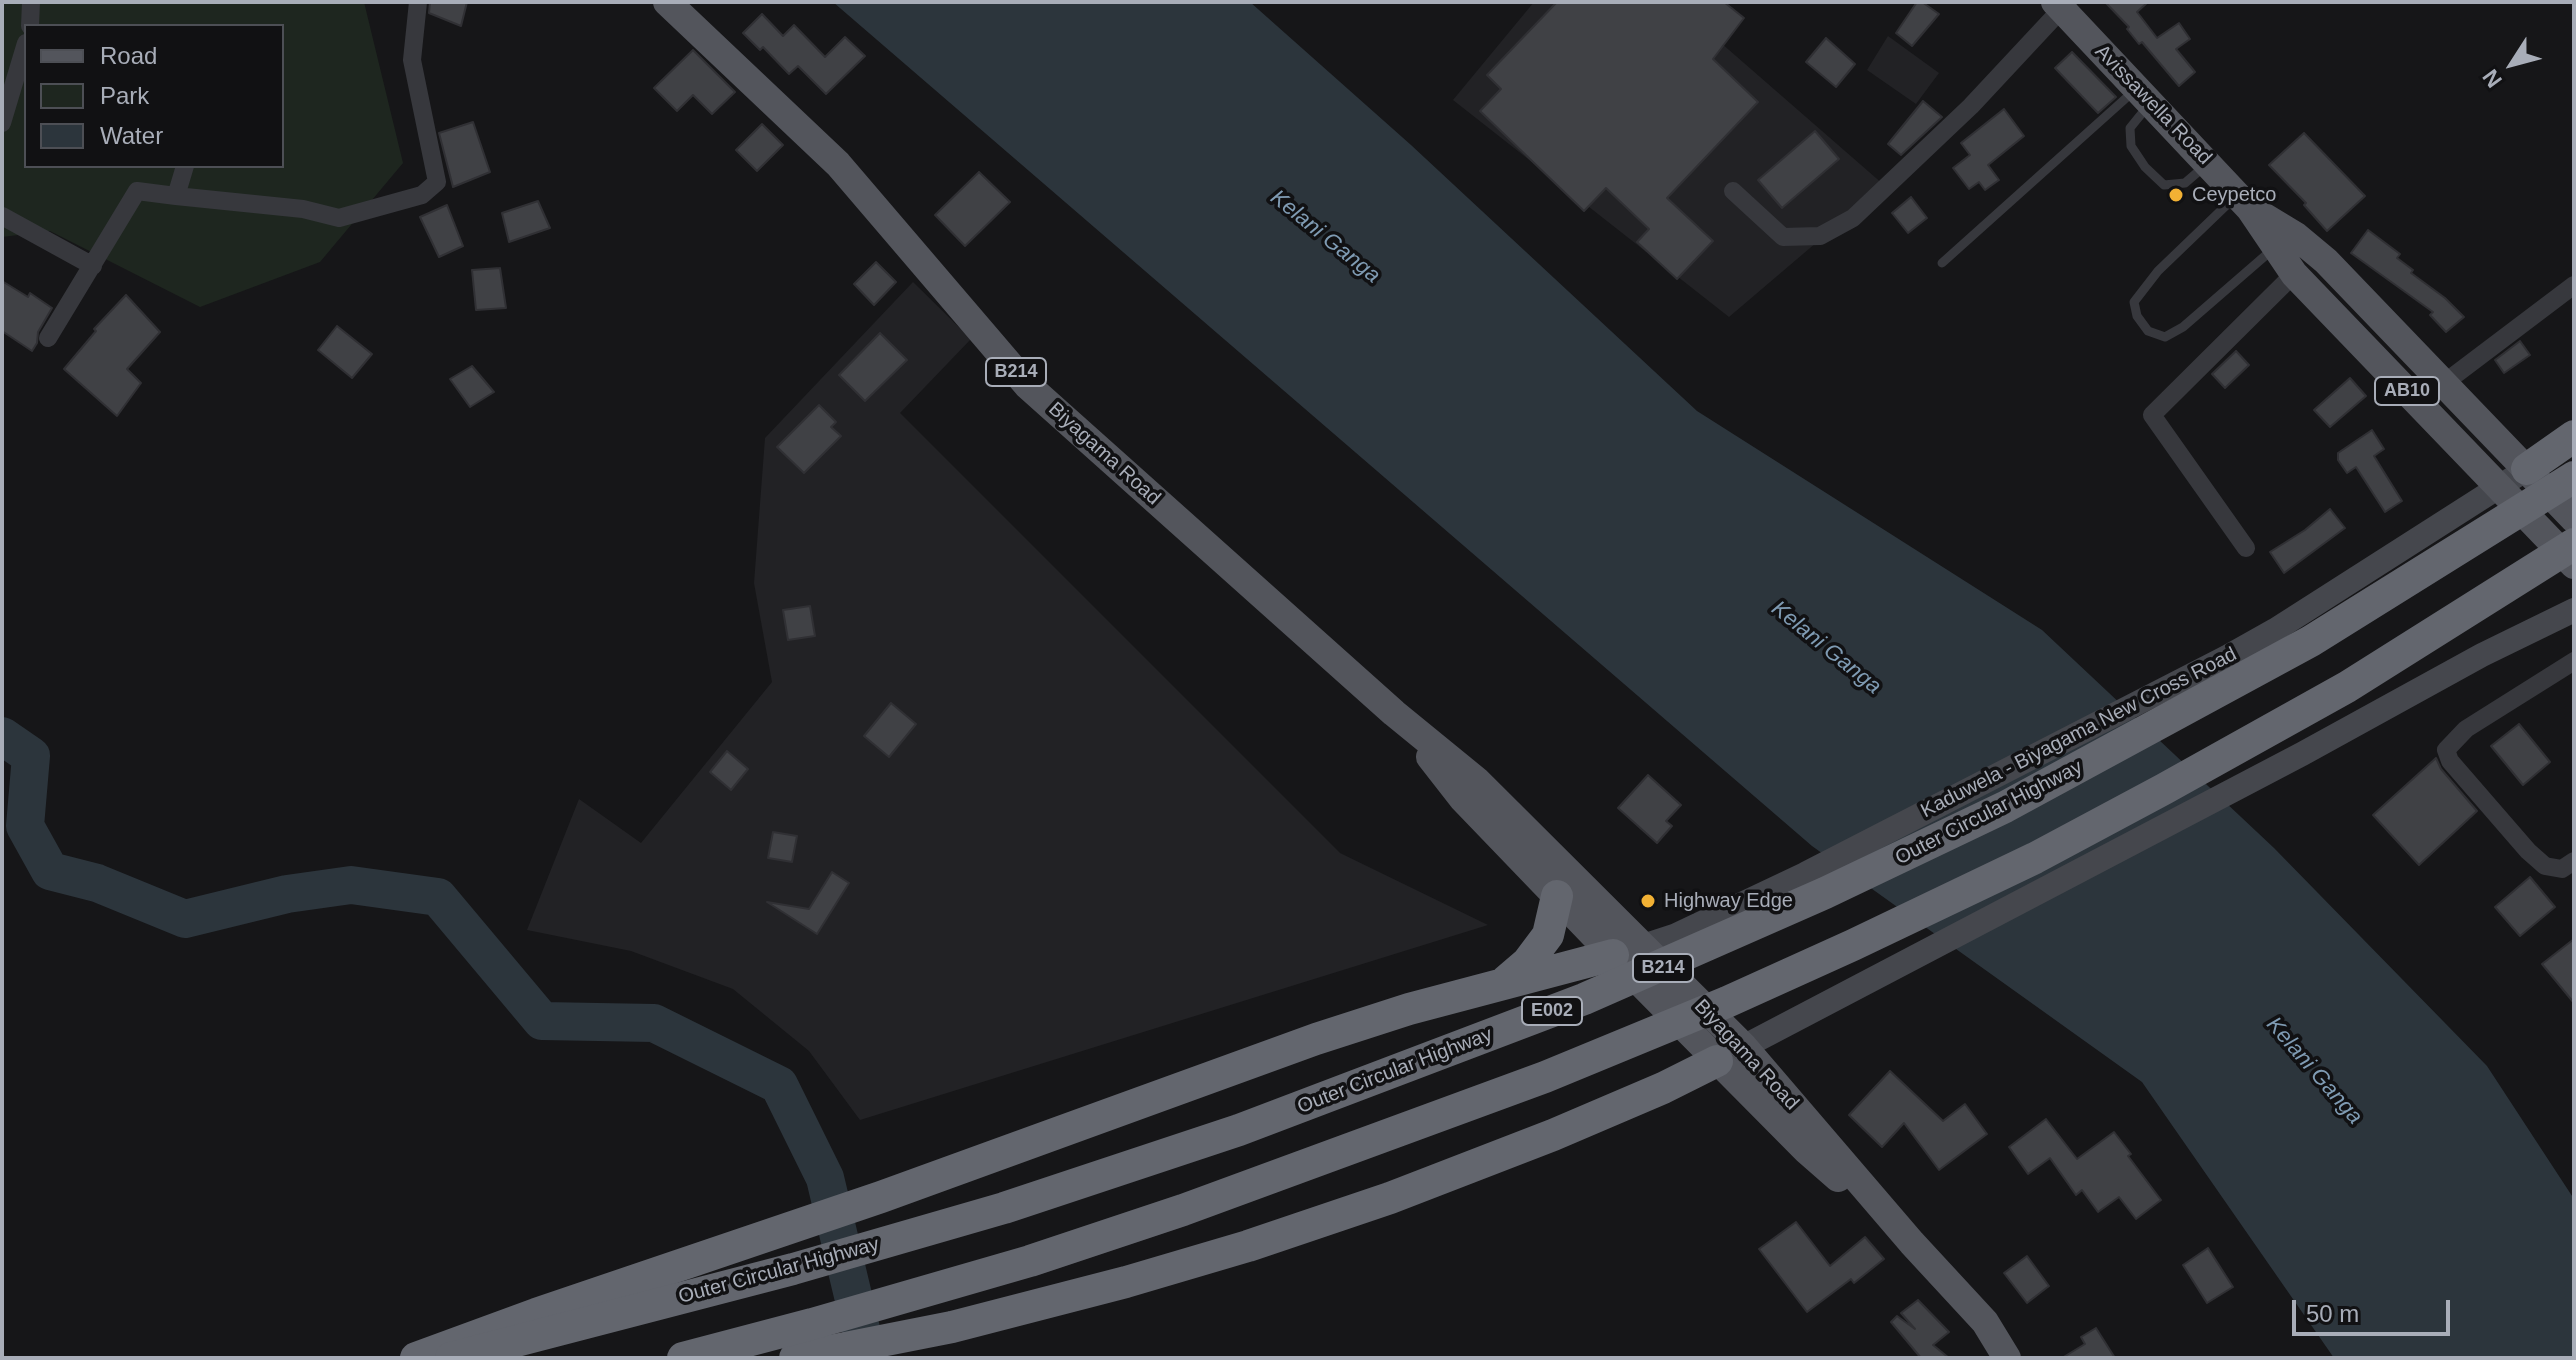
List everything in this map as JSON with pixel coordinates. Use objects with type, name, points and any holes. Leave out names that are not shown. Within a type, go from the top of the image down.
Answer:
[{"type":"highway","points":[[2527,469],[2574,436]]},
{"type":"highway","name":"Outer Circular Highway","points":[[451,1358],[793,1269],[1004,1208],[1239,1130],[1584,999],[1825,893],[2005,807],[2311,641],[2574,477]]},
{"type":"highway","points":[[683,1358],[1030,1261],[1183,1210],[1545,1077],[1727,1002],[2007,871],[2151,796],[2347,687],[2574,544]]},
{"type":"highway","points":[[1506,981],[1527,963],[1548,935],[1557,896]]},
{"type":"highway","points":[[416,1358],[551,1308],[881,1197],[1316,1039],[1506,981],[1628,951]]},
{"type":"highway","points":[[795,1358],[952,1327],[1141,1278],[1248,1246],[1390,1198],[1553,1135],[1663,1088],[1731,1054]]},
{"type":"main road","name":"Biyagama Road","points":[[667,2],[838,164],[1027,385],[1394,713],[1476,780],[1628,951],[1731,1054],[1806,1150],[1912,1243],[1985,1322],[2007,1358]]},
{"type":"main road","name":"Avissawella Road","points":[[2061,4],[2244,202],[2294,274],[2574,565]]},
{"type":"main road","name":"Avissawella Road","points":[[2244,202],[2296,236],[2326,261],[2574,519]]},
{"type":"main road","name":"Biyagama Road","points":[[1394,713],[1462,798],[1557,896],[1628,951]]},
{"type":"street","points":[[30,24],[31,2]]},
{"type":"street","points":[[48,338],[137,191],[303,209],[339,218],[422,195],[437,182],[412,60],[418,2]]},
{"type":"street","points":[[1733,191],[1783,237],[1820,236],[1853,218],[1971,106],[2061,4]]},
{"type":"street","points":[[2,123],[24,50]]},
{"type":"street","points":[[176,196],[184,168]]},
{"type":"street","points":[[2,216],[93,266]]},
{"type":"street","points":[[2246,548],[2152,415],[2294,274]]},
{"type":"street","points":[[2443,384],[2574,285]]},
{"type":"street","name":"Kaduwela - Biyagama New Cross Road","points":[[1628,951],[1674,936],[1805,874],[2227,657],[2275,630],[2527,469]]},
{"type":"street","points":[[1731,1054],[2302,754],[2482,655],[2574,610]]},
{"type":"street","points":[[2574,661],[2466,729],[2446,750],[2450,761],[2528,851],[2545,866],[2562,869],[2574,861]]},
{"type":"lane","points":[[2144,95],[2130,128],[2131,146],[2145,167],[2164,185],[2185,183],[2208,163]]},
{"type":"lane","points":[[1942,263],[2144,95]]},
{"type":"lane","points":[[2244,202],[2158,271],[2134,302],[2137,316],[2148,331],[2165,337],[2183,327],[2276,247]]},
{"type":"shaded area","points":[[1534,2],[1674,2],[1884,185],[1729,317],[1453,100]]},
{"type":"shaded area","points":[[1888,36],[1939,73],[1916,104],[1867,70]]},
{"type":"shaded area","points":[[913,282],[971,339],[900,413],[1340,853],[1488,925],[860,1120],[809,1051],[733,989],[631,951],[527,930],[579,799],[641,843],[772,682],[754,583],[765,438]]},
{"type":"green space","points":[[2,2],[364,2],[403,163],[320,262],[200,307],[50,231],[2,237]]},
{"type":"water","name":"Kelani Ganga","points":[[833,2],[1250,2],[1411,145],[1697,411],[2042,630],[2274,848],[2487,1066],[2574,1199],[2574,1358],[2334,1358],[2142,1082],[1812,846]]},
{"type":"building","points":[[430,2],[467,2],[461,26],[429,13]]},
{"type":"building","points":[[1557,2],[1724,2],[1744,18],[1713,59],[1758,102],[1667,198],[1713,241],[1677,279],[1637,242],[1649,229],[1606,188],[1584,211],[1480,111],[1501,89],[1487,75]]},
{"type":"building","points":[[1917,2],[1939,14],[1912,46],[1896,33]]},
{"type":"building","points":[[2105,2],[2148,2],[2137,12],[2157,38],[2179,23],[2190,39],[2176,49],[2195,72],[2179,86]]},
{"type":"building","points":[[762,14],[783,36],[794,25],[825,57],[845,37],[865,56],[826,94],[798,66],[789,74],[763,47],[760,50],[743,33]]},
{"type":"building","points":[[1826,38],[1855,64],[1836,87],[1806,62]]},
{"type":"building","points":[[693,50],[735,92],[712,114],[693,95],[677,111],[654,88]]},
{"type":"building","points":[[2072,52],[2116,97],[2098,113],[2055,68]]},
{"type":"building","points":[[1923,101],[1942,117],[1901,155],[1888,144]]},
{"type":"building","points":[[2004,109],[2024,136],[1988,165],[1999,180],[1985,190],[1979,182],[1969,189],[1953,168],[1970,155],[1961,143]]},
{"type":"building","points":[[473,122],[490,172],[453,187],[439,133]]},
{"type":"building","points":[[762,124],[783,145],[757,171],[736,150]]},
{"type":"building","points":[[1815,131],[1839,159],[1782,208],[1758,180]]},
{"type":"building","points":[[2304,133],[2365,196],[2327,231],[2304,205],[2306,203],[2269,165]]},
{"type":"building","points":[[979,172],[1010,202],[965,246],[935,215]]},
{"type":"building","points":[[1911,197],[1927,218],[1908,233],[1892,213]]},
{"type":"building","points":[[538,201],[550,228],[509,242],[502,213]]},
{"type":"building","points":[[447,205],[463,246],[439,257],[420,217]]},
{"type":"building","points":[[2368,230],[2400,254],[2397,258],[2413,270],[2411,273],[2445,298],[2464,317],[2446,332],[2430,315],[2433,312],[2351,253]]},
{"type":"building","points":[[876,262],[896,282],[874,305],[854,284]]},
{"type":"building","points":[[500,268],[506,308],[476,310],[472,270]]},
{"type":"building","points":[[2,281],[28,297],[30,293],[52,308],[38,332],[32,351],[2,331]]},
{"type":"building","points":[[126,295],[160,332],[127,369],[141,383],[117,416],[64,369],[96,331],[94,329]]},
{"type":"building","points":[[337,326],[372,354],[352,378],[318,350]]},
{"type":"building","points":[[880,333],[907,360],[865,401],[839,375]]},
{"type":"building","points":[[2520,341],[2530,355],[2504,373],[2495,360]]},
{"type":"building","points":[[2236,351],[2249,365],[2225,388],[2212,374]]},
{"type":"building","points":[[472,366],[494,392],[470,407],[450,379]]},
{"type":"building","points":[[2350,378],[2366,396],[2330,427],[2314,410]]},
{"type":"building","points":[[819,405],[836,422],[831,427],[841,436],[804,473],[777,447]]},
{"type":"building","points":[[2372,430],[2384,449],[2374,456],[2402,501],[2385,512],[2356,467],[2347,473],[2338,460],[2338,453]]},
{"type":"building","points":[[2330,509],[2345,528],[2284,573],[2270,552],[2305,530]]},
{"type":"building","points":[[810,606],[815,636],[788,640],[783,610]]},
{"type":"building","points":[[891,703],[916,724],[889,757],[864,736]]},
{"type":"building","points":[[2519,724],[2550,762],[2523,785],[2491,746]]},
{"type":"building","points":[[727,751],[748,769],[731,790],[710,772]]},
{"type":"building","points":[[2436,758],[2441,769],[2477,811],[2419,865],[2373,815]]},
{"type":"building","points":[[1648,775],[1681,805],[1666,821],[1672,826],[1657,843],[1618,808]]},
{"type":"building","points":[[773,832],[797,836],[792,862],[768,858]]},
{"type":"building","points":[[832,872],[849,883],[817,934],[767,902],[809,909]]},
{"type":"building","points":[[2530,877],[2555,907],[2520,936],[2495,907]]},
{"type":"building","points":[[2574,939],[2574,1003],[2542,964]]},
{"type":"building","points":[[1890,1071],[1943,1121],[1965,1104],[1987,1134],[1939,1170],[1904,1123],[1882,1147],[1849,1115]]},
{"type":"building","points":[[2046,1119],[2077,1159],[2114,1132],[2161,1200],[2136,1219],[2119,1197],[2098,1212],[2082,1190],[2076,1195],[2050,1158],[2028,1174],[2009,1147]]},
{"type":"building","points":[[1796,1222],[1830,1266],[1865,1237],[1884,1259],[1854,1283],[1851,1279],[1807,1312],[1759,1249]]},
{"type":"building","points":[[2208,1248],[2233,1287],[2207,1303],[2183,1265]]},
{"type":"building","points":[[2027,1256],[2049,1286],[2027,1303],[2004,1273]]},
{"type":"building","points":[[1918,1300],[1949,1332],[1933,1345],[1949,1358],[1921,1358],[1891,1322],[1897,1316],[1915,1329],[1901,1313]]},
{"type":"building","points":[[2096,1328],[2115,1358],[2062,1358],[2085,1344],[2081,1337]]},
{"type":"waterway","points":[[2,736],[31,756],[25,826],[50,871],[97,883],[185,919],[287,894],[351,885],[438,897],[542,1021],[654,1023],[779,1085],[825,1178],[865,1346]]},
{"type":"place","name":"Ceypetco","points":[[2176,195]]},
{"type":"place","name":"Highway Edge","points":[[1648,901]]}]
